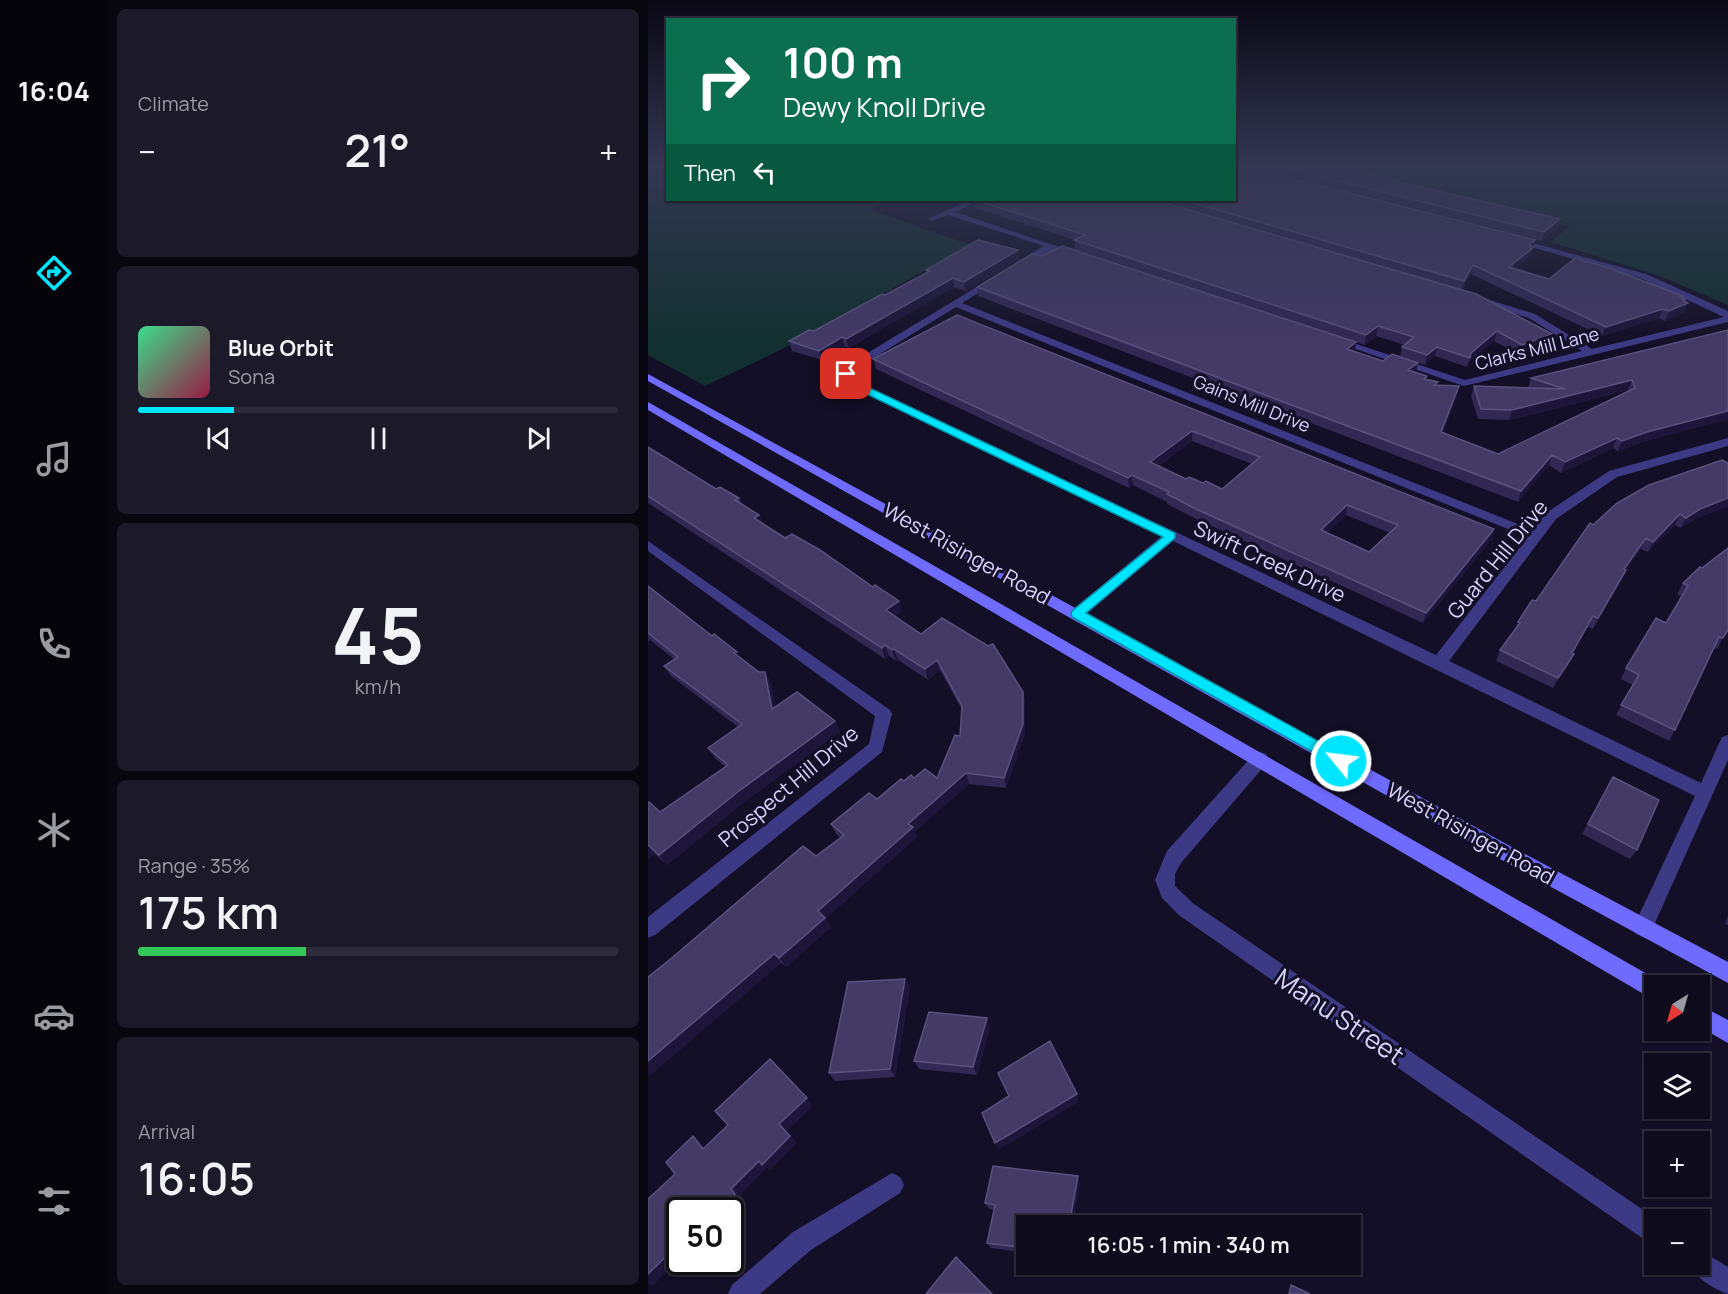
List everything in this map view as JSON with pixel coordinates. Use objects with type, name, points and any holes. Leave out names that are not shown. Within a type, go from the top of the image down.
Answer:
[{"type":"main road","name":"West Risinger Road","points":[[648,377],[1728,973]]},
{"type":"main road","name":"West Risinger Road","points":[[648,405],[1644,983]]},
{"type":"main road","points":[[1710,1021],[1728,1032]]},
{"type":"street","name":"Swift Creek Drive","points":[[984,224],[1057,248],[954,303],[855,365],[846,374],[854,384],[1439,663],[1705,793]]},
{"type":"street","points":[[1508,237],[1643,276],[1728,317]]},
{"type":"street","points":[[1465,296],[1532,316],[1590,352]]},
{"type":"street","name":"Gains Mill Drive","points":[[954,303],[1536,536]]},
{"type":"street","name":"Clarks Mill Lane","points":[[1330,338],[1464,383],[1728,317]]},
{"type":"street","name":"Guard Hill Drive","points":[[1439,663],[1551,516],[1613,474],[1728,442]]},
{"type":"street","points":[[1077,614],[1171,536]]},
{"type":"street","name":"Prospect Hill Drive","points":[[648,544],[884,714],[876,747],[648,929]]},
{"type":"street","points":[[1643,928],[1728,742]]},
{"type":"street","name":"Manu Street","points":[[1260,759],[1174,857],[1164,872],[1164,885],[1172,897],[1206,924],[1644,1225]]},
{"type":"street","points":[[741,1294],[802,1241],[892,1185]]},
{"type":"street","points":[[1710,1269],[1728,1282]]},
{"type":"green space","points":[[648,224],[912,224],[970,245],[805,338],[705,386],[648,355]]},
{"type":"green space","points":[[1562,224],[1728,224],[1728,305],[1657,275],[1551,242],[1569,226]]},
{"type":"building","points":[[1052,224],[1238,224],[1476,294],[1552,334],[1522,345],[1497,331],[1471,353],[1470,358],[1437,347],[1427,355],[1402,347],[1414,337],[1378,326],[1366,335],[1074,240],[1085,235]]},
{"type":"building","points":[[1268,224],[1473,224],[1535,240],[1529,245],[1534,247],[1509,267],[1549,279],[1575,258],[1683,296],[1680,297],[1688,303],[1669,311],[1663,309],[1606,327],[1473,265],[1464,281]]},
{"type":"building","points":[[1513,224],[1553,224],[1544,232]]},
{"type":"building","points":[[978,240],[1018,250],[964,282],[953,278],[846,339],[842,337],[819,351],[789,341],[809,330],[814,331],[930,271],[926,270]]},
{"type":"building","points":[[1062,246],[1356,342],[1347,349],[1383,361],[1392,354],[1418,363],[1408,370],[1427,376],[1424,379],[1438,382],[1434,385],[1459,386],[1441,432],[1498,454],[1635,388],[1632,380],[1512,410],[1481,409],[1474,386],[1565,389],[1531,378],[1728,330],[1728,411],[1647,432],[1622,441],[1617,438],[1565,462],[1552,455],[1521,491],[977,287],[1032,254],[1042,256]]},
{"type":"building","points":[[957,315],[1494,529],[1426,613],[1196,509],[1167,494],[1169,492],[1132,475],[1128,478],[873,359]],"holes":[[[1192,431],[1260,457],[1222,489],[1206,481],[1203,483],[1189,477],[1186,479],[1150,462]],[[1347,505],[1398,525],[1369,552],[1321,530]]]},
{"type":"building","points":[[648,447],[716,489],[720,487],[739,498],[735,500],[759,515],[754,518],[785,538],[792,534],[820,550],[873,587],[875,585],[899,601],[886,610],[921,634],[942,618],[988,646],[993,644],[1023,692],[1023,724],[1004,778],[966,773],[908,824],[913,827],[818,911],[825,918],[779,958],[774,954],[648,1061],[648,977],[803,846],[816,856],[844,835],[831,824],[869,793],[877,799],[901,779],[904,781],[911,775],[914,778],[925,769],[937,778],[955,735],[960,736],[962,706],[937,660],[925,669],[894,649],[885,645],[882,648],[648,496]]},
{"type":"building","points":[[1722,460],[1728,463],[1728,498],[1700,509],[1686,518],[1680,514],[1653,542],[1646,538],[1624,569],[1626,570],[1598,618],[1593,616],[1572,653],[1574,654],[1558,678],[1500,650],[1520,623],[1518,622],[1532,600],[1536,601],[1590,523],[1593,525],[1617,503],[1649,485]]},
{"type":"building","points":[[1728,548],[1728,630],[1723,638],[1719,637],[1675,730],[1621,705],[1639,675],[1626,668],[1656,618],[1666,623],[1688,586],[1683,583],[1700,567],[1702,568]]},
{"type":"building","points":[[648,586],[712,636],[714,634],[759,672],[765,672],[772,709],[797,692],[835,721],[739,791],[659,855],[648,845],[648,803],[660,812],[728,765],[708,748],[742,724],[664,666],[678,657],[648,633]]},
{"type":"building","points":[[1613,777],[1659,800],[1637,850],[1588,824]]},
{"type":"building","points":[[905,979],[890,1069],[829,1073],[848,982]]},
{"type":"building","points":[[929,1012],[987,1018],[973,1067],[914,1061]]},
{"type":"building","points":[[1050,1041],[1077,1094],[995,1143],[982,1113],[1009,1096],[998,1073]]},
{"type":"building","points":[[770,1059],[807,1098],[779,1124],[790,1136],[762,1165],[759,1161],[731,1189],[735,1194],[732,1197],[666,1197],[666,1257],[648,1274],[648,1199],[675,1174],[666,1162],[693,1136],[703,1149],[728,1125],[715,1111]]},
{"type":"building","points":[[993,1166],[1078,1176],[1071,1215],[1016,1215],[1016,1247],[987,1243],[995,1205],[985,1203]]},
{"type":"building","points":[[956,1257],[992,1294],[926,1294]]},
{"type":"building","points":[[1291,1285],[1310,1294],[1289,1294]]},
{"type":"route","points":[[846,374],[854,384],[1171,536],[1077,614],[1341,761]]}]
